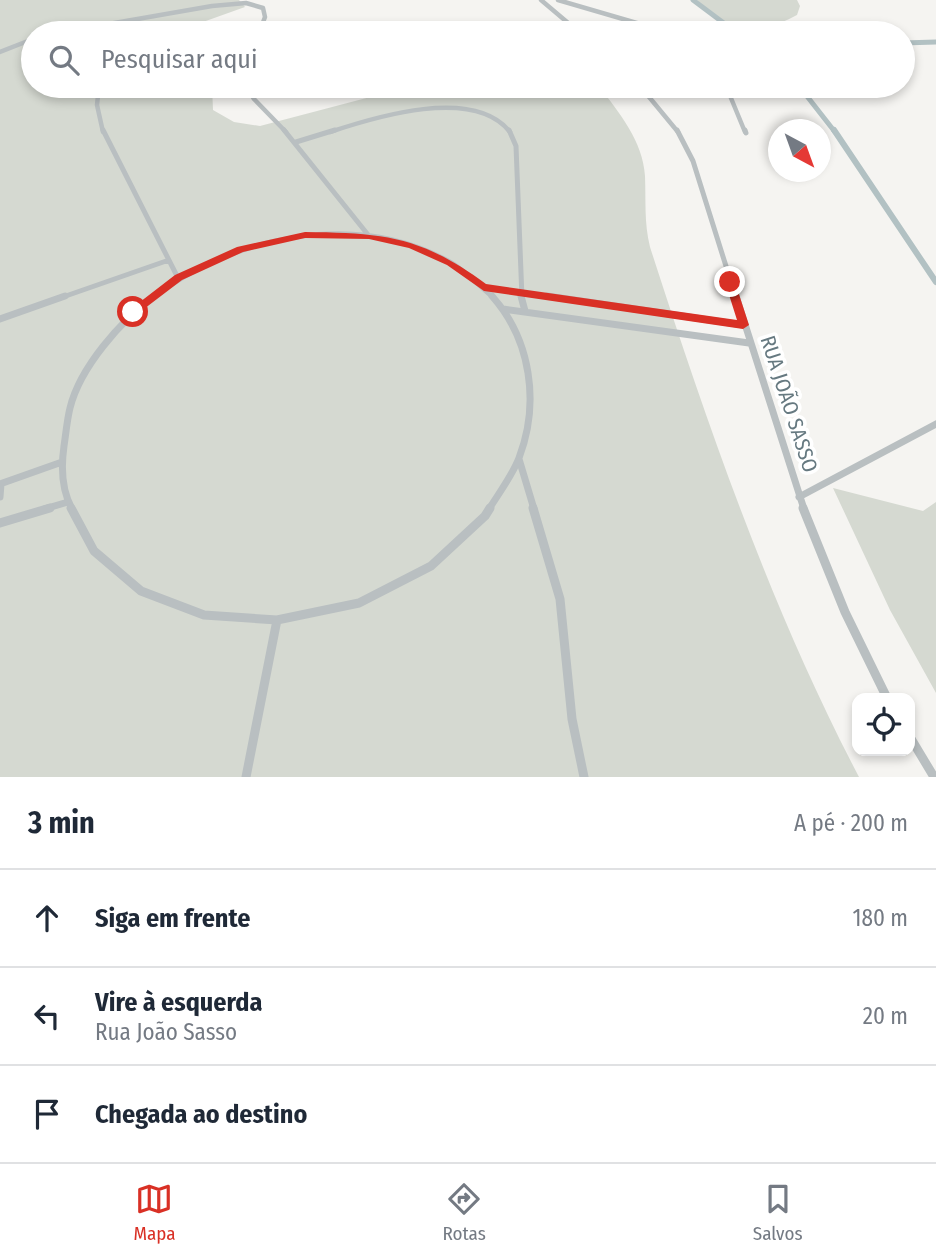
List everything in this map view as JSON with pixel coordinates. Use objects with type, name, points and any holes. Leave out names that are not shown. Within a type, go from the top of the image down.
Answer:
[{"type":"street","points":[[541,0],[566,21]]},
{"type":"street","points":[[558,0],[630,21]]},
{"type":"street","points":[[130,21],[212,6],[246,3],[263,8],[264,21]]},
{"type":"street","points":[[0,52],[21,44]]},
{"type":"street","points":[[98,98],[104,136],[133,186],[178,278]]},
{"type":"street","points":[[253,98],[296,142],[369,236]]},
{"type":"street","name":"RUA JOÃO SASSO","points":[[650,98],[682,136],[692,161],[799,497],[845,612],[885,693]]},
{"type":"street","points":[[731,98],[747,133]]},
{"type":"street","points":[[296,142],[404,112],[450,108],[484,113],[508,128],[516,146],[520,292],[525,311]]},
{"type":"street","points":[[305,235],[369,236],[411,245],[450,262],[484,287],[503,309],[521,341],[530,377],[530,417],[519,459],[485,516],[431,566],[359,603],[277,620],[204,615],[141,591],[94,551],[68,502],[62,462],[70,406],[95,355],[133,312],[178,278],[240,249],[305,235]]},
{"type":"street","points":[[0,319],[169,260]]},
{"type":"street","points":[[484,287],[743,325]]},
{"type":"street","points":[[503,309],[749,343]]},
{"type":"street","points":[[799,497],[936,424]]},
{"type":"street","points":[[519,459],[560,599],[572,719],[584,777]]},
{"type":"street","points":[[0,497],[0,484],[62,462]]},
{"type":"street","points":[[0,523],[68,502]]},
{"type":"street","points":[[246,777],[277,620]]},
{"type":"street","points":[[915,745],[934,777]]},
{"type":"shaded area","points":[[0,0],[239,0],[245,7],[206,21],[21,21],[21,98],[212,98],[213,110],[234,122],[260,126],[366,98],[608,98],[629,128],[640,151],[645,176],[650,247],[718,450],[797,649],[859,777],[0,777]]},
{"type":"shaded area","points":[[697,0],[797,0],[800,6],[797,15],[784,21],[721,21]]},
{"type":"shaded area","points":[[833,488],[923,511],[936,502],[936,693],[890,610]]},
{"type":"waterway","points":[[693,0],[721,21]]},
{"type":"waterway","points":[[915,43],[936,42]]},
{"type":"waterway","points":[[808,98],[835,132]]},
{"type":"waterway","points":[[834,130],[936,282]]},
{"type":"route","points":[[133,312],[178,278],[240,249],[305,235],[369,236],[411,245],[450,262],[484,287],[743,325],[730,282]]}]
